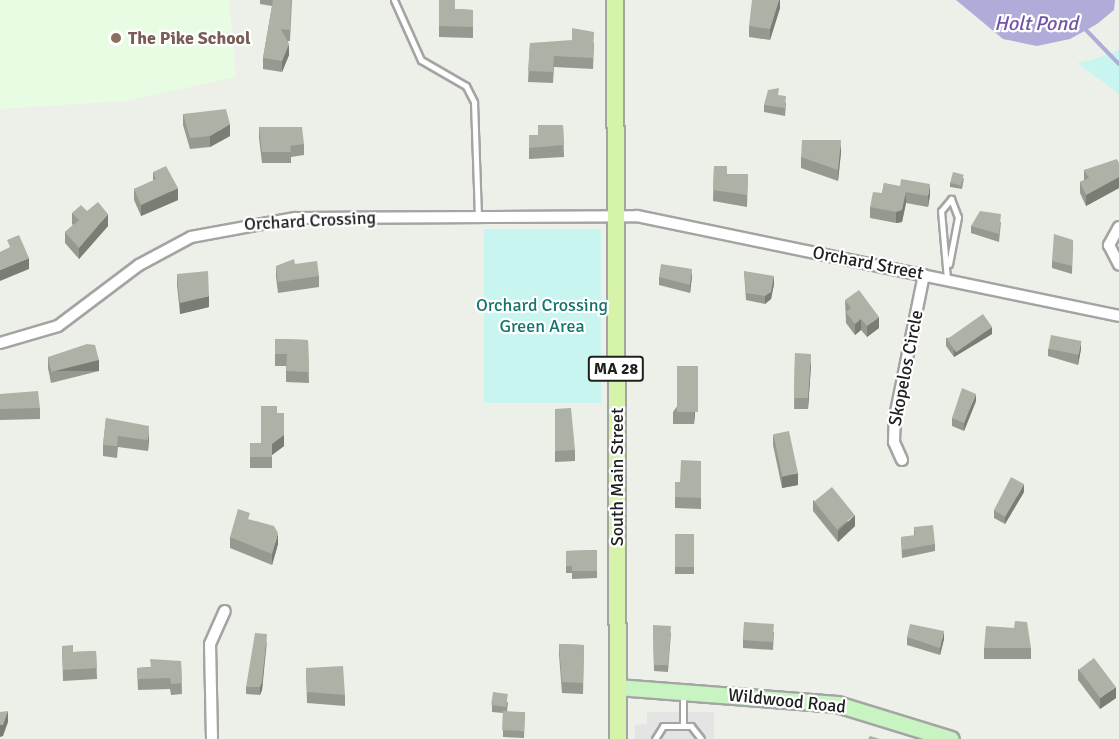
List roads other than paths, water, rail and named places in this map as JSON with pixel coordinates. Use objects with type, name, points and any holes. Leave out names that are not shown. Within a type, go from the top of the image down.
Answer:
[{"type":"main road","name":"South Main Street","points":[[615,0],[618,739]]},
{"type":"street","name":"Orchard Crossing","points":[[0,343],[58,326],[139,265],[191,237],[226,227],[295,218],[616,214]]},
{"type":"street","name":"Orchard Street","points":[[616,214],[924,274],[1119,316]]},
{"type":"street","points":[[1119,227],[1108,245],[1119,266]]},
{"type":"street","name":"Skopelos Circle","points":[[902,460],[894,442],[895,417],[924,274]]},
{"type":"street","points":[[212,739],[210,644],[225,611]]},
{"type":"street","name":"Wildwood Road","points":[[617,687],[837,704],[951,739]]},
{"type":"lane","points":[[394,0],[421,60],[471,94],[478,217]]},
{"type":"lane","points":[[947,279],[958,217],[951,199],[941,212],[948,264]]},
{"type":"lane","points":[[683,692],[683,726]]},
{"type":"lane","points":[[655,739],[661,727],[683,726],[696,728],[701,739]]},
{"type":"water","name":"Holt Pond","points":[[956,0],[1115,0],[1114,10],[1097,24],[1070,39],[1037,46],[1003,39]]},
{"type":"waterway","points":[[1086,30],[1119,64]]},
{"type":"place","name":"The Pike School","points":[[116,38]]},
{"type":"park label","name":"Orchard Crossing Green Area","points":[[542,316]]}]
